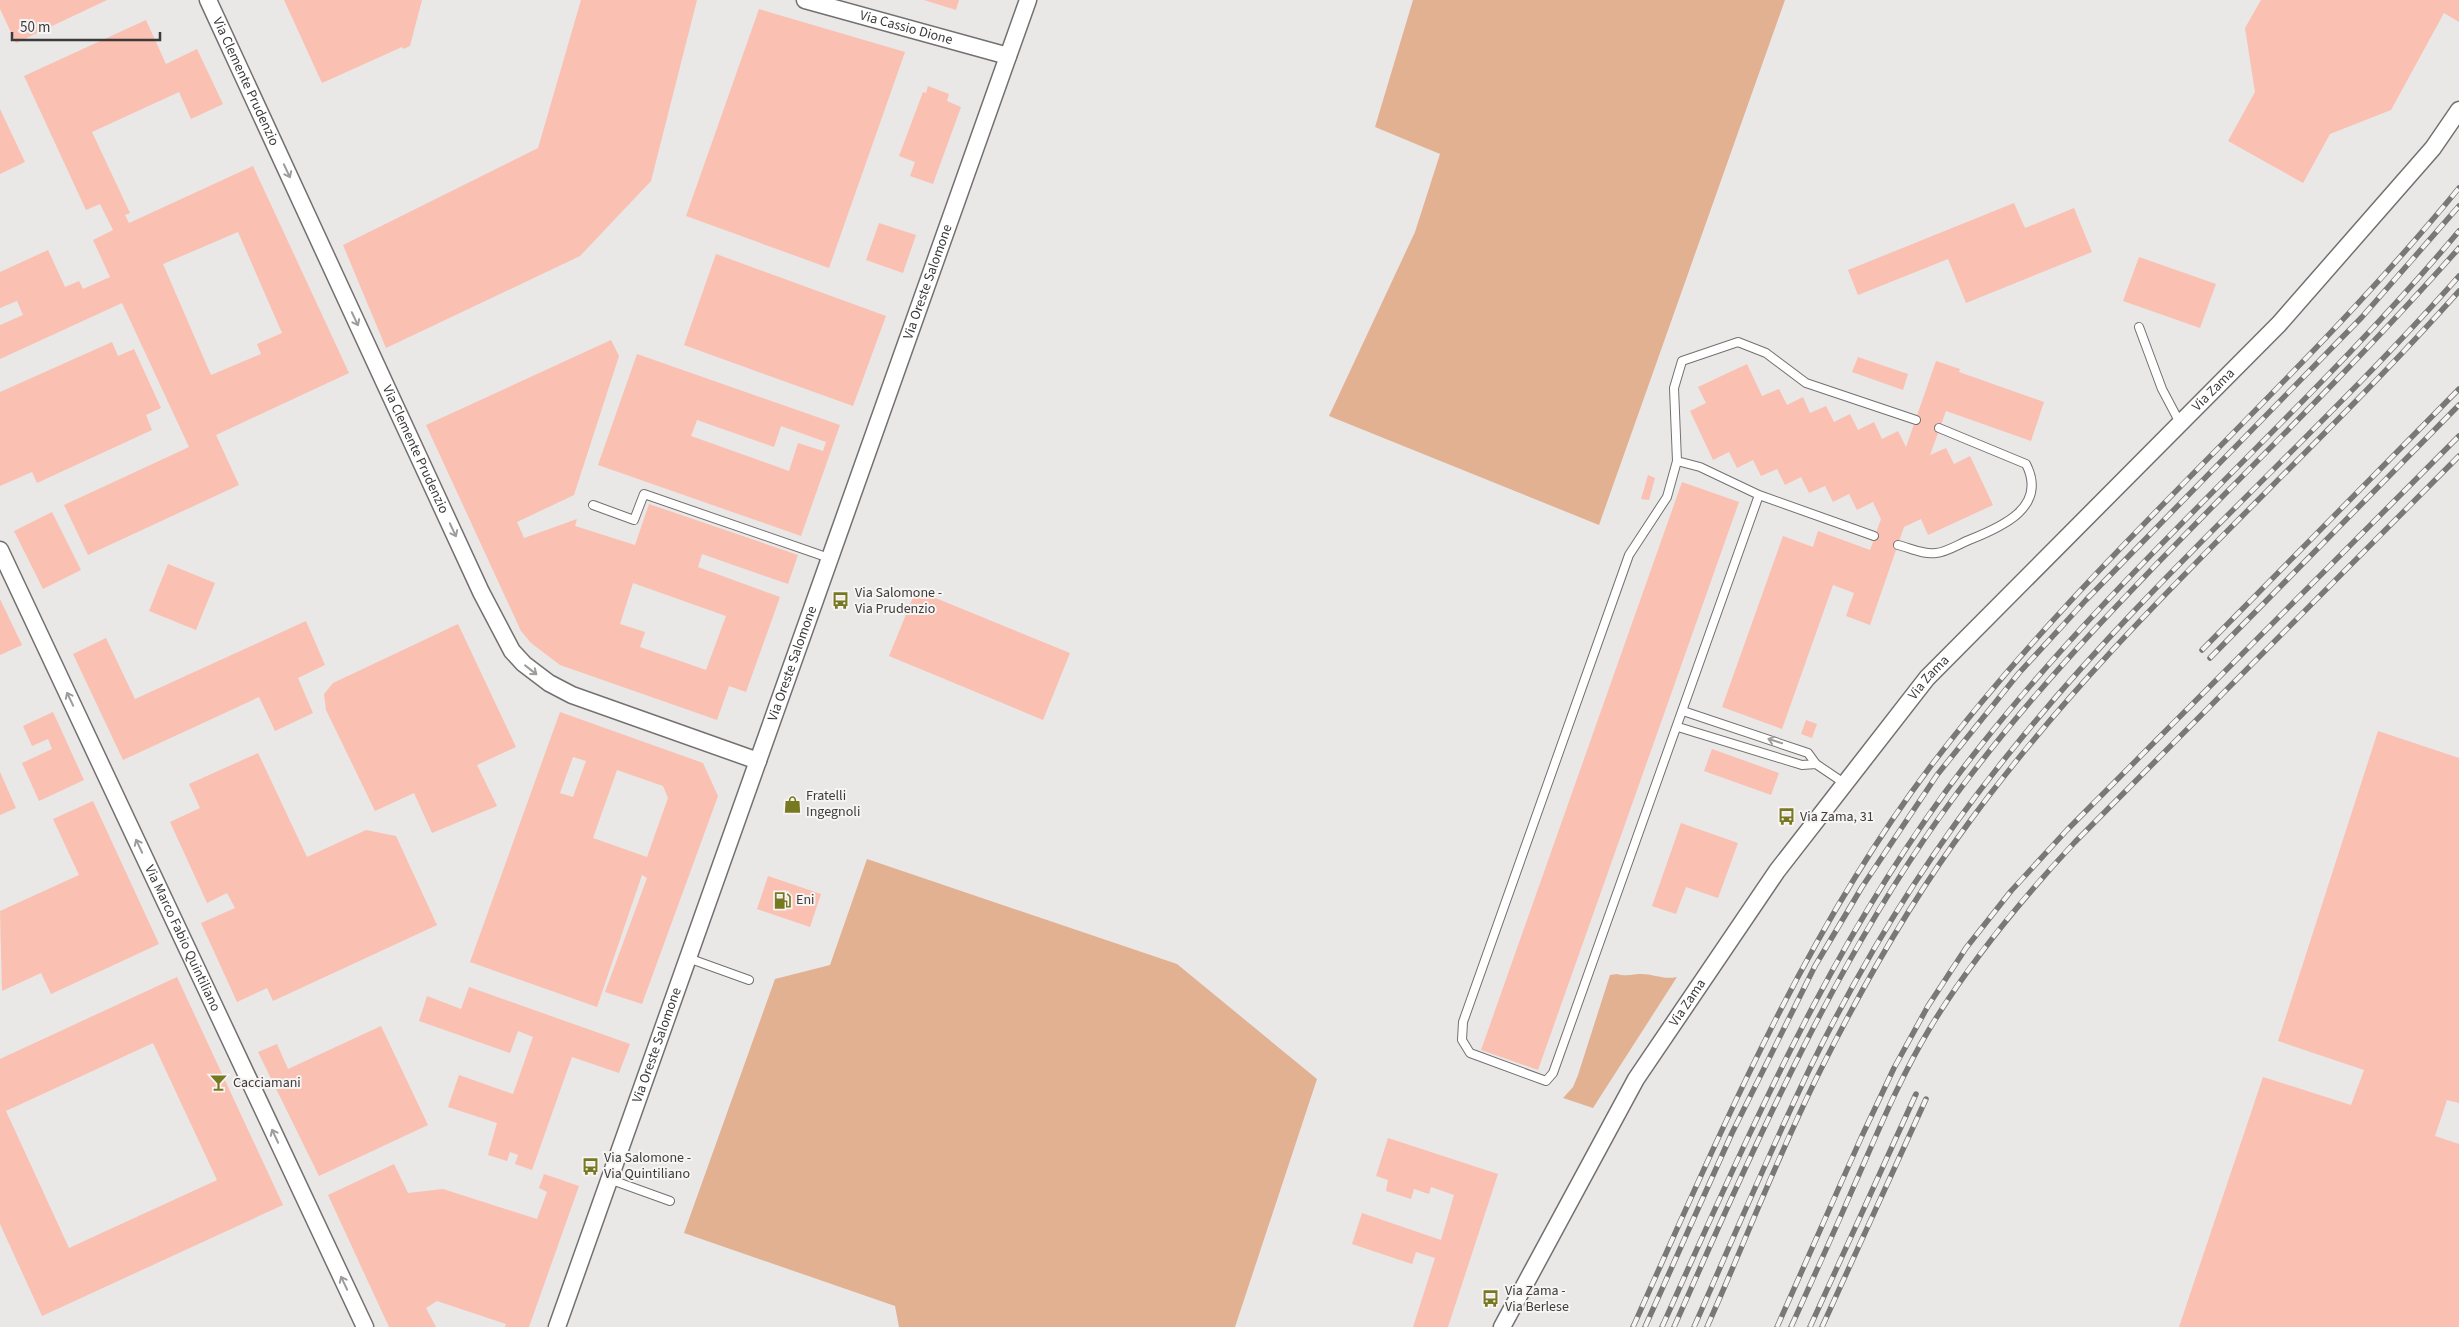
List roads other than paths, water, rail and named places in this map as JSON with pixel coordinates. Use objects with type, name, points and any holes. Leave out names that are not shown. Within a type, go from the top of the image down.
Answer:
[{"type":"street","name":"Via Clemente Prudenzio","points":[[208,0],[481,592],[512,651],[535,674],[572,695],[758,761]]},
{"type":"street","name":"Via Cassio Dione","points":[[805,0],[1008,56]]},
{"type":"street","name":"Via Oreste Salomone","points":[[557,1327],[1028,0]]},
{"type":"street","name":"Via Zama","points":[[1502,1327],[1636,1079],[1777,871],[1844,783],[1927,678],[2279,324],[2434,148],[2459,110]]},
{"type":"street","name":"Via Marco Fabio Quintiliano","points":[[0,550],[365,1327]]},
{"type":"lane","points":[[2139,327],[2162,389],[2180,422]]},
{"type":"lane","points":[[1759,495],[1684,711],[1553,1073],[1546,1081],[1470,1053],[1462,1040],[1463,1022],[1466,1012],[1629,555],[1667,497],[1677,461],[1674,388],[1682,361],[1738,342],[1766,353],[1806,383],[1916,420]]},
{"type":"lane","points":[[1898,545],[1922,552],[1936,553],[2001,528],[2017,514],[2033,493],[2033,477],[2026,464],[1940,428]]},
{"type":"lane","points":[[1677,461],[1700,467],[1759,495],[1874,536]]},
{"type":"lane","points":[[592,505],[634,520],[644,494],[829,558]]},
{"type":"lane","points":[[1684,711],[1808,753],[1816,764],[1844,783]]},
{"type":"lane","points":[[1678,727],[1802,765],[1816,764]]},
{"type":"lane","points":[[688,958],[748,980]]},
{"type":"lane","points":[[609,1179],[670,1201]]},
{"type":"railway","points":[[1633,1327],[1731,1110],[1803,968],[1842,899],[1884,832],[1930,767],[1991,690],[2056,617],[2123,545],[2329,335],[2395,263],[2459,188]]},
{"type":"railway","points":[[1645,1327],[1732,1133],[1815,966],[1862,887],[1937,775],[2019,673],[2086,600],[2362,317],[2459,206]]},
{"type":"railway","points":[[1662,1327],[1766,1099],[1803,1025],[1885,881],[1931,811],[1982,744],[2038,677],[2097,612],[2157,548],[2342,361],[2459,231]]},
{"type":"railway","points":[[1674,1327],[1763,1130],[1827,1002],[1899,878],[1939,818],[2004,733],[2074,652],[2146,575],[2312,406],[2459,248]]},
{"type":"railway","points":[[1694,1327],[1780,1132],[1831,1026],[1901,904],[1954,826],[2011,751],[2063,688],[2118,628],[2347,395],[2459,276]]},
{"type":"railway","points":[[1707,1327],[1790,1134],[1836,1039],[1908,912],[1970,821],[2084,681],[2145,615],[2398,357],[2459,291]]},
{"type":"railway","points":[[2202,650],[2459,389]]},
{"type":"railway","points":[[2210,658],[2459,405]]},
{"type":"railway","points":[[1777,1327],[1894,1068],[1928,1006],[1966,948],[2011,891],[2067,830],[2459,436]]},
{"type":"railway","points":[[1791,1327],[1887,1110],[1918,1048],[1962,978],[1998,931],[2075,842],[2459,456]]},
{"type":"railway","points":[[1810,1327],[1916,1094]]},
{"type":"railway","points":[[1822,1327],[1926,1099]]},
{"type":"place","name":"Via Salomone - Via Prudenzio","points":[[841,601]]},
{"type":"place","name":"Fratelli Ingegnoli","points":[[792,804]]},
{"type":"place","name":"Via Zama, 31","points":[[1786,817]]},
{"type":"place","name":"Eni","points":[[782,900]]},
{"type":"place","name":"Cacciamani","points":[[219,1083]]},
{"type":"place","name":"Via Salomone - Via Quintiliano","points":[[590,1166]]},
{"type":"place","name":"Via Zama - Via Berlese","points":[[1491,1299]]}]
